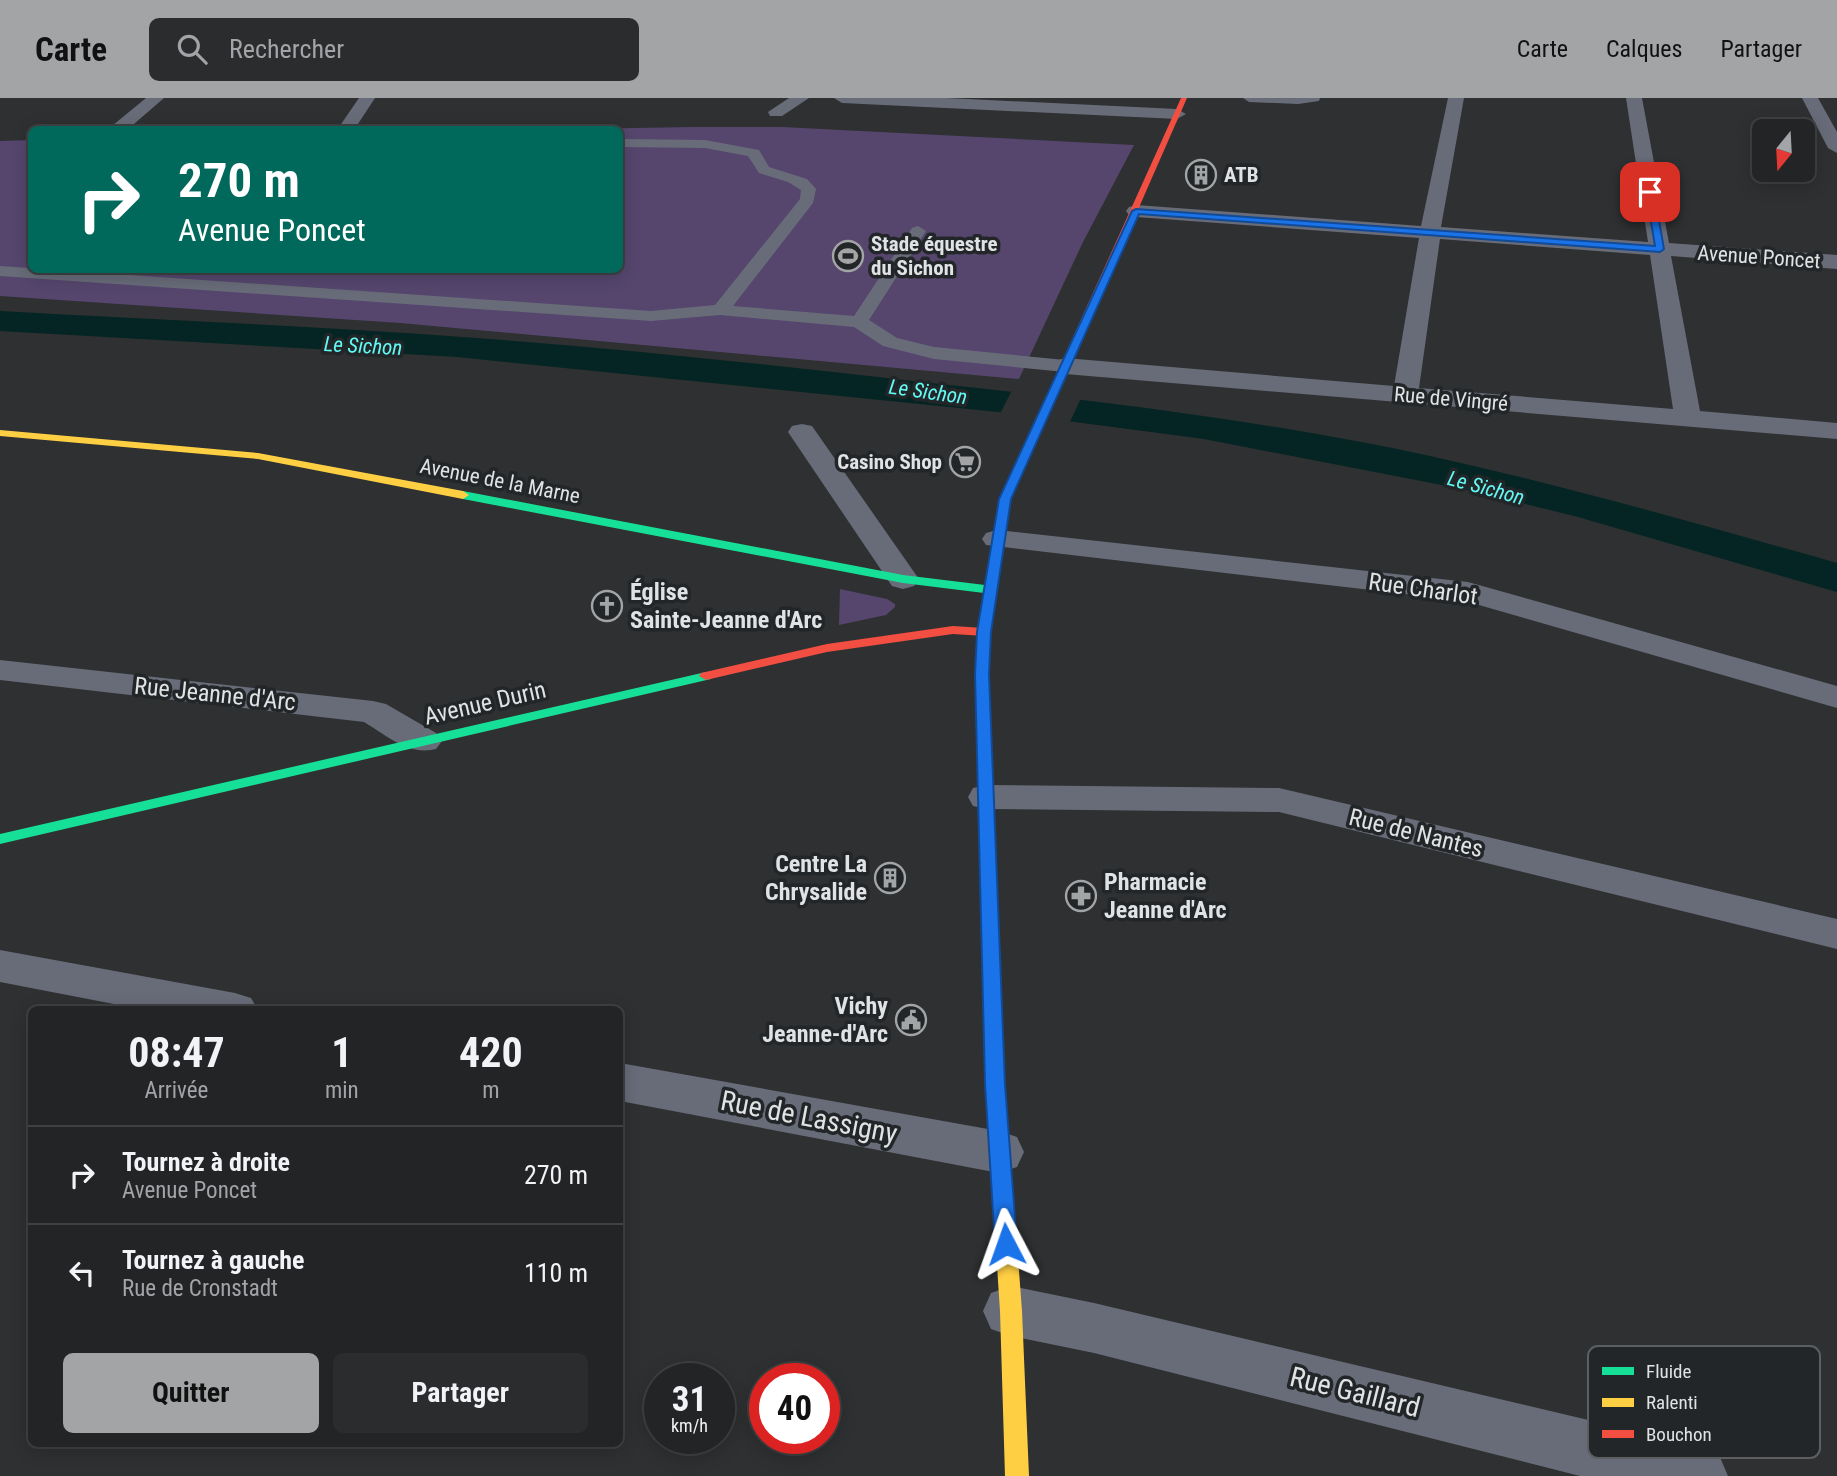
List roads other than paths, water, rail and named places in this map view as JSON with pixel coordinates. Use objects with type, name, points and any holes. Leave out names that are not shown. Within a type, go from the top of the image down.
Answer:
[{"type":"street","points":[[121,126],[156,98]]},
{"type":"street","points":[[348,126],[368,98]]},
{"type":"street","points":[[775,112],[800,98]]},
{"type":"street","points":[[842,98],[1181,106],[1005,499],[984,632],[982,674],[999,1152],[1011,1311],[1017,1476]]},
{"type":"street","points":[[1405,395],[1430,233],[1456,98]]},
{"type":"street","points":[[1634,98],[1688,419]]},
{"type":"street","points":[[1810,98],[1837,148]]},
{"type":"street","name":"Avenue Poncet","points":[[1136,211],[1837,262]]},
{"type":"street","name":"Rue de Vingré","points":[[1061,375],[1405,395],[1837,431]]},
{"type":"street","points":[[802,432],[903,579]]},
{"type":"street","name":"Avenue de la Marne","points":[[0,433],[258,456],[903,579],[990,590]]},
{"type":"street","name":"Rue Charlot","points":[[998,540],[1468,592],[1837,697]]},
{"type":"street","name":"Avenue Durin","points":[[0,839],[827,648],[953,630],[984,632]]},
{"type":"street","name":"Rue Jeanne d'Arc","points":[[0,670],[373,712],[424,741]]},
{"type":"street","name":"Rue de Nantes","points":[[987,797],[1279,800],[1837,934]]},
{"type":"street","points":[[0,966],[214,1006]]},
{"type":"street","name":"Rue de Lassigny","points":[[623,1083],[999,1152]]},
{"type":"street","name":"Rue Gaillard","points":[[1011,1311],[1094,1328],[1588,1449]]},
{"type":"street","name":"Rue Gaillard","points":[[1625,1458],[1698,1476]]},
{"type":"lane","points":[[1249,98],[1314,98]]},
{"type":"lane","points":[[623,144],[732,146],[754,153],[758,167],[764,173],[802,181],[809,190],[808,200],[720,310]]},
{"type":"lane","points":[[859,323],[918,231]]},
{"type":"lane","points":[[0,271],[28,273]]},
{"type":"lane","points":[[29,273],[651,316],[720,310],[859,323],[890,342],[933,354],[1061,375]]},
{"type":"water","name":"Le Sichon","points":[[0,311],[357,330],[588,347],[1177,412],[1367,443],[1634,506],[1837,563],[1837,592],[1578,517],[1473,491],[1204,439],[998,412],[457,357],[0,331]]},
{"type":"place","name":"ATB","points":[[1201,175]]},
{"type":"place","name":"Stade équestre du Sichon","points":[[848,256]]},
{"type":"place","name":"Casino Shop","points":[[965,462]]},
{"type":"place","name":"Église Sainte-Jeanne d'Arc","points":[[607,606]]},
{"type":"place","name":"Centre La Chrysalide","points":[[890,878]]},
{"type":"place","name":"Pharmacie Jeanne d'Arc","points":[[1081,896]]},
{"type":"place","name":"Vichy Jeanne-d'Arc","points":[[911,1020]]}]
